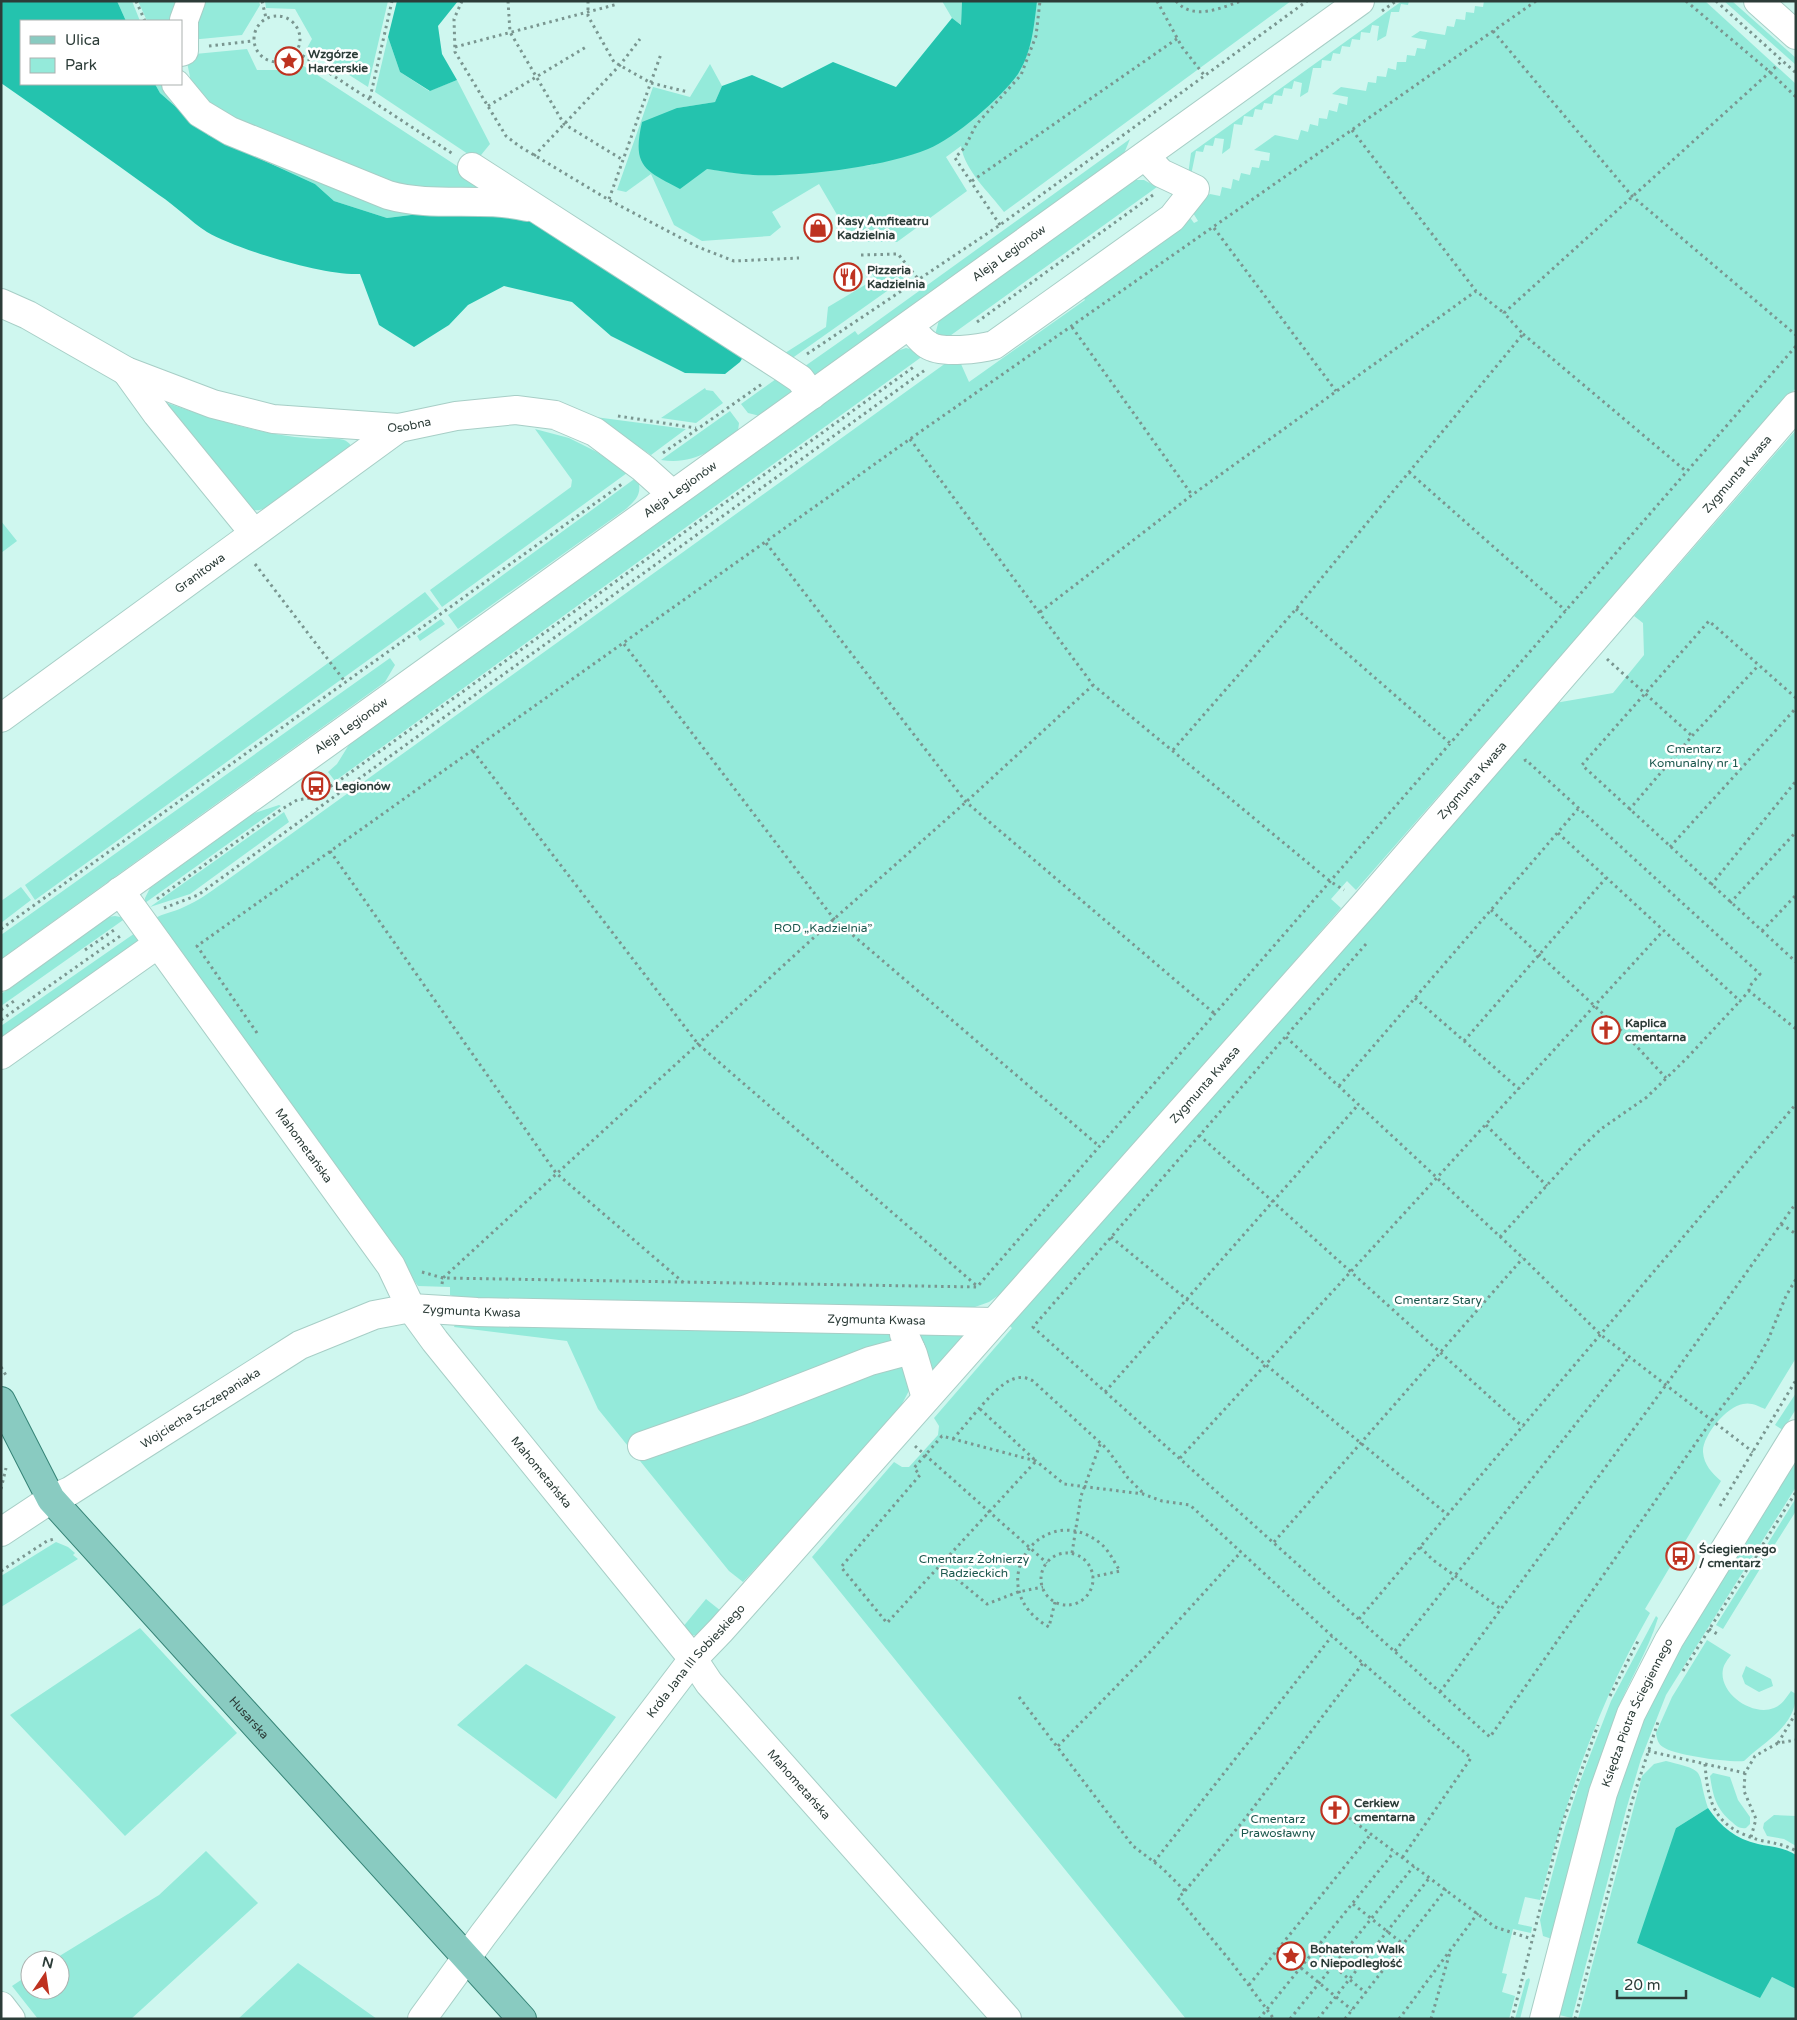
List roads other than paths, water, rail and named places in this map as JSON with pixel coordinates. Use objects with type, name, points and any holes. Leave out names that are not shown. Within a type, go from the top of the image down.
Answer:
[{"type":"main road","name":"Husarska","points":[[1,1401],[51,1499],[522,2019]]},
{"type":"street","points":[[190,1],[184,20],[184,51],[191,49]]},
{"type":"street","name":"Aleja Legionów","points":[[1,977],[1360,1]]},
{"type":"street","points":[[1758,1],[1796,35]]},
{"type":"street","points":[[177,85],[200,113],[230,131],[388,194],[409,200],[430,202],[502,201],[538,210]]},
{"type":"street","points":[[909,326],[928,345],[946,349],[984,348],[994,345],[1176,215],[1195,189],[1161,173],[1145,156]]},
{"type":"street","points":[[472,167],[800,379],[812,395]]},
{"type":"street","name":"Osobna","points":[[1,303],[28,315],[126,371],[213,404],[273,419],[399,428],[456,416],[516,410],[555,415],[595,432],[643,468],[672,494]]},
{"type":"street","name":"Osobna","points":[[126,371],[246,539]]},
{"type":"street","name":"Zygmunta Kwasa","points":[[411,1308],[477,1312],[994,1322],[1366,903],[1796,406]]},
{"type":"street","name":"Granitowa","points":[[1,718],[399,428]]},
{"type":"street","name":"Mahometańska","points":[[120,891],[391,1266],[411,1308],[434,1341],[693,1659],[708,1683],[1007,2019]]},
{"type":"street","points":[[1,1055],[158,944]]},
{"type":"street","name":"Wojciecha Szczepaniaka","points":[[1,1532],[51,1499],[70,1491],[300,1345],[374,1315],[411,1308]]},
{"type":"street","points":[[898,1320],[912,1350],[926,1398]]},
{"type":"street","name":"Króla Jana III Sobieskiego","points":[[422,2019],[466,1958],[693,1659],[721,1630],[994,1322]]},
{"type":"street","points":[[642,1446],[747,1409],[870,1361],[912,1350]]},
{"type":"street","name":"Księdza Piotra Ściegiennego","points":[[1544,2019],[1603,1793],[1632,1714],[1669,1640],[1796,1434]]},
{"type":"street","points":[[1,2006],[11,2019]]},
{"type":"place","name":"Wzgórze Harcerskie","points":[[289,61]]},
{"type":"place","name":"Kasy Amfiteatru Kadzielnia","points":[[818,228]]},
{"type":"place","name":"Pizzeria Kadzielnia","points":[[848,277]]},
{"type":"place","name":"Legionów","points":[[316,786]]},
{"type":"place","name":"Kaplica cmentarna","points":[[1606,1030]]},
{"type":"place","name":"Ściegiennego / cmentarz","points":[[1680,1556]]},
{"type":"place","name":"Cerkiew cmentarna","points":[[1335,1810]]},
{"type":"place","name":"Bohaterom Walk o Niepodległość","points":[[1291,1956]]},
{"type":"park label","name":"Cmentarz Komunalny nr 1","points":[[1694,756]]},
{"type":"park label","name":"ROD „Kadzielnia”","points":[[823,928]]},
{"type":"park label","name":"Cmentarz Stary","points":[[1438,1300]]},
{"type":"park label","name":"Cmentarz Żołnierzy Radzieckich","points":[[974,1566]]},
{"type":"park label","name":"Cmentarz Prawosławny","points":[[1278,1826]]}]
